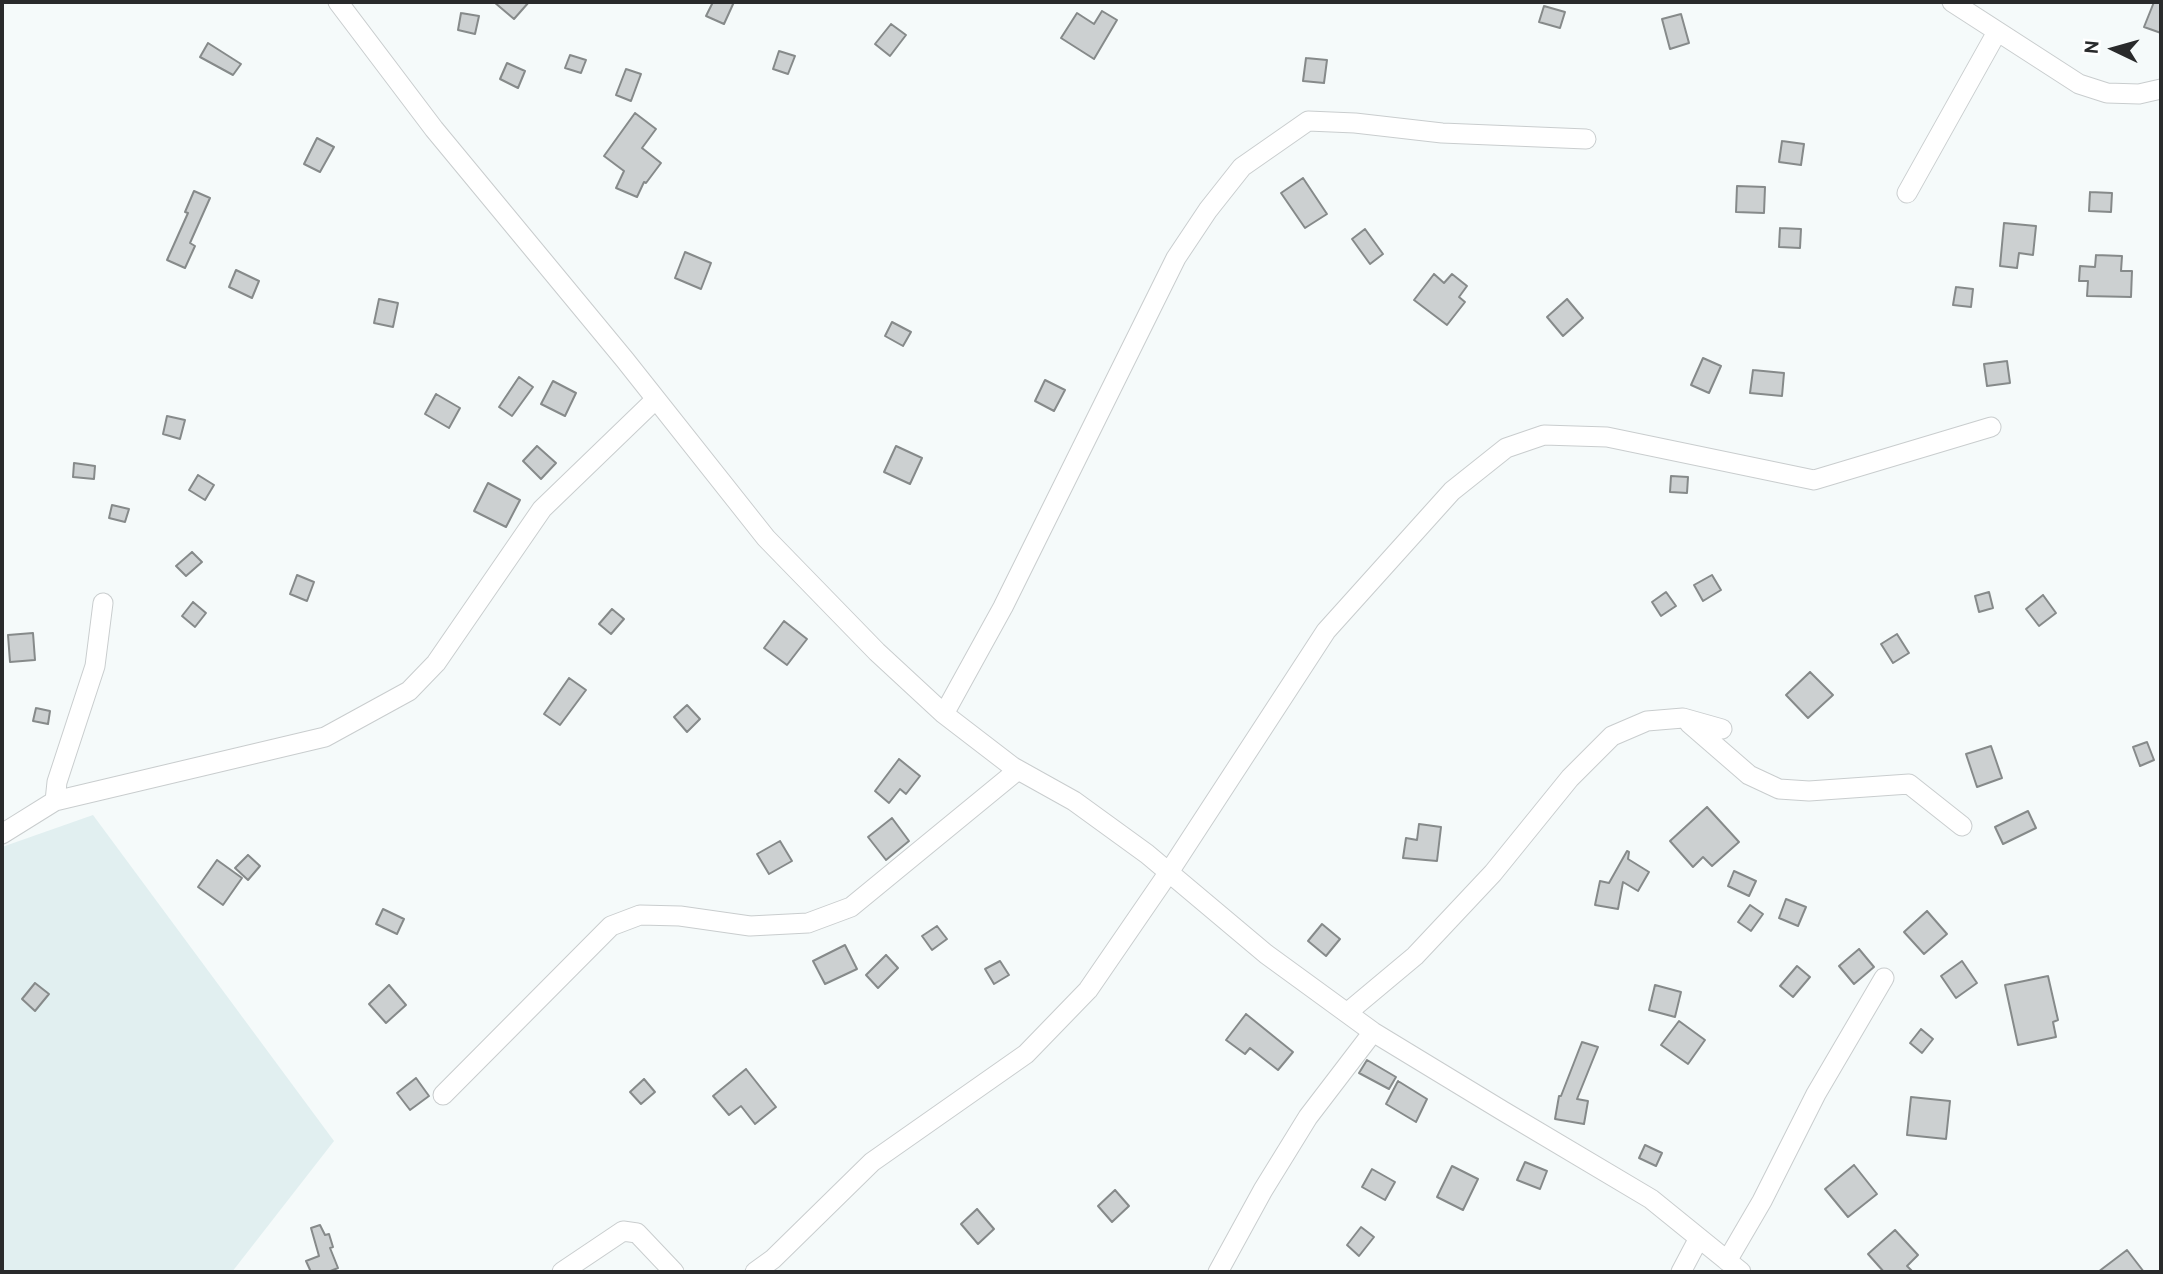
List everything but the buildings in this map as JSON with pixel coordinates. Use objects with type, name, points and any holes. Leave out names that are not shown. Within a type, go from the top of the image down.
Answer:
[{"type":"street","points":[[338,2],[434,129],[656,399],[766,538],[877,652],[944,714],[1018,770],[1074,801],[1147,854],[1266,954],[1374,1032],[1651,1199],[1734,1267],[1762,1201],[1816,1094],[1884,978]]},
{"type":"street","points":[[1952,2],[2080,84],[2108,93],[2139,94],[2161,89]]},
{"type":"street","points":[[1907,193],[1997,32]]},
{"type":"street","points":[[944,714],[1003,607],[1176,258],[1208,210],[1242,167],[1308,121],[1355,122],[1442,133],[1586,139]]},
{"type":"street","points":[[2,834],[55,801],[325,737],[409,691],[436,663],[541,509],[656,399]]},
{"type":"street","points":[[755,1272],[773,1259],[872,1161],[1026,1054],[1088,990],[1326,631],[1452,491],[1506,448],[1544,435],[1607,437],[1814,480],[1991,426]]},
{"type":"street","points":[[55,801],[57,782],[95,666],[103,603]]},
{"type":"street","points":[[1348,1012],[1415,956],[1493,873],[1570,778],[1612,736],[1647,721],[1683,718],[1722,729]]},
{"type":"street","points":[[1683,718],[1749,775],[1779,789],[1809,792],[1909,784],[1962,826]]},
{"type":"street","points":[[443,1095],[611,926],[640,915],[680,916],[750,926],[808,923],[851,907],[1018,770]]},
{"type":"street","points":[[1218,1272],[1308,1116],[1374,1032]]},
{"type":"street","points":[[562,1272],[623,1231],[637,1233],[674,1272]]},
{"type":"street","points":[[1681,1272],[1699,1238]]},
{"type":"shaded area","points":[[93,815],[334,1141],[232,1272],[2,1272],[2,847]]}]
